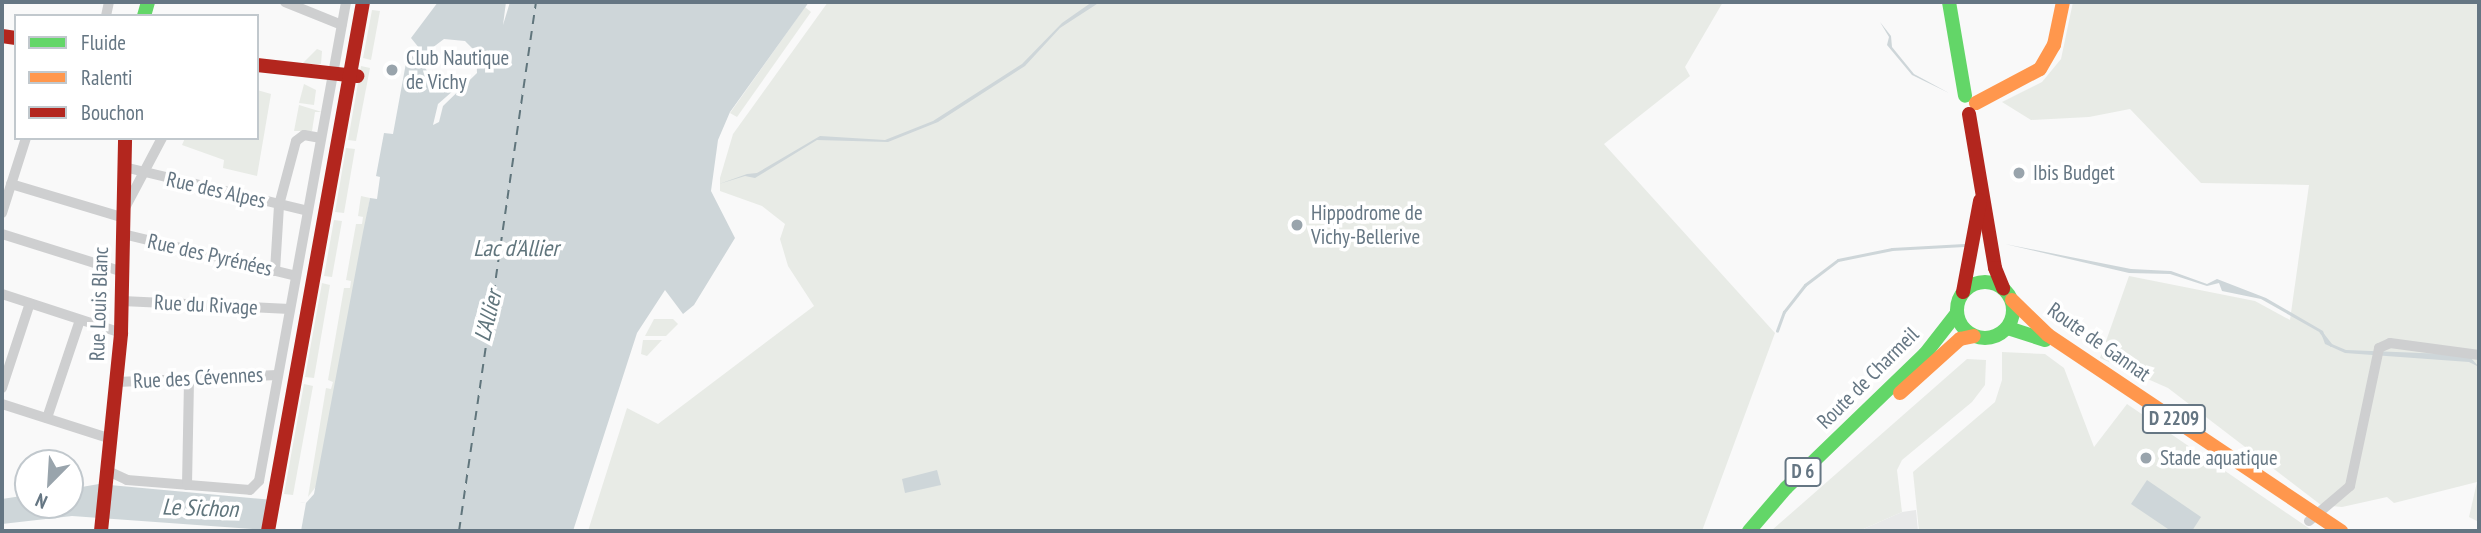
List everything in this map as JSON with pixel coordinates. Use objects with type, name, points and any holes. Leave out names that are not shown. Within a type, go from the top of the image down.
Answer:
[{"type":"main road","points":[[353,76],[363,2]]},
{"type":"main road","points":[[268,531],[353,76],[370,2]]},
{"type":"main road","name":"D 2209","points":[[1949,2],[1970,104],[1995,268],[2007,294]]},
{"type":"main road","points":[[1970,104],[2040,69],[2054,45],[2063,2]]},
{"type":"main road","points":[[259,65],[353,76]]},
{"type":"main road","name":"Rue Louis Blanc","points":[[102,527],[121,333],[125,140]]},
{"type":"main road","name":"D 2209","points":[[1963,292],[1980,212],[1980,177]]},
{"type":"main road","points":[[1982,282],[2007,294],[2014,314],[2008,328],[1996,337],[1974,336],[1962,327],[1957,313],[1963,292],[1982,282]]},
{"type":"main road","name":"Route de Gannat","points":[[2007,294],[2048,335],[2312,517],[2323,531]]},
{"type":"main road","name":"Route de Charmeil","points":[[1749,531],[1786,488],[1925,354],[1957,313]]},
{"type":"main road","name":"Route de Gannat","points":[[2008,328],[2044,339],[2312,517],[2341,531]]},
{"type":"main road","name":"Route de Charmeil","points":[[1761,531],[1800,488],[1959,338],[1974,336]]},
{"type":"main road","points":[[275,531],[277,492]]},
{"type":"street","points":[[285,2],[342,25]]},
{"type":"street","points":[[108,471],[127,480],[250,490],[259,481],[346,2]]},
{"type":"street","points":[[275,271],[279,205],[296,141],[304,135],[321,138]]},
{"type":"street","points":[[2,213],[25,140]]},
{"type":"street","points":[[11,184],[124,214],[161,140]]},
{"type":"street","name":"Rue des Alpes","points":[[124,167],[308,211]]},
{"type":"street","points":[[2,234],[123,272]]},
{"type":"street","name":"Rue des Pyrénées","points":[[123,234],[296,276]]},
{"type":"street","points":[[2,294],[121,333]]},
{"type":"street","name":"Rue du Rivage","points":[[122,301],[290,309]]},
{"type":"street","points":[[2,388],[30,303]]},
{"type":"street","points":[[47,418],[80,320]]},
{"type":"street","points":[[2312,517],[2350,486],[2378,353],[2390,343],[2479,355]]},
{"type":"street","name":"Rue des Cévennes","points":[[117,382],[278,375]]},
{"type":"street","points":[[187,485],[189,378]]},
{"type":"street","points":[[2,404],[111,439]]},
{"type":"street","points":[[259,481],[277,492]]},
{"type":"shaded area","name":"Hippodrome de Vichy-Bellerive","points":[[828,2],[1723,2],[1685,67],[1690,76],[1604,144],[1775,333],[1702,531],[588,531],[627,408],[658,424],[814,306],[788,266],[780,239],[785,224],[762,206],[720,191],[720,178],[733,134]]},
{"type":"shaded area","points":[[2073,2],[2479,2],[2479,522],[2469,517],[2477,482],[2394,503],[2387,497],[2342,507],[2321,505],[2168,388],[2100,358],[2129,276],[2255,301],[2290,320],[2309,185],[2201,183],[2130,109],[2089,117],[2031,120],[2002,102],[2042,82],[2061,59]]},
{"type":"shaded area","points":[[805,7],[811,12],[737,117],[730,113]]},
{"type":"shaded area","points":[[372,10],[380,11],[371,60],[363,58]]},
{"type":"shaded area","points":[[317,49],[322,51],[321,64],[302,64]]},
{"type":"shaded area","points":[[361,66],[370,68],[356,141],[348,140]]},
{"type":"shaded area","points":[[304,84],[316,90],[314,105],[299,103]]},
{"type":"shaded area","points":[[259,91],[271,94],[257,176],[223,168],[224,160],[182,145],[184,140],[259,140]]},
{"type":"shaded area","points":[[299,105],[322,112],[315,112],[312,131],[294,131]]},
{"type":"shaded area","points":[[346,148],[355,149],[344,213],[335,212]]},
{"type":"shaded area","points":[[361,196],[370,198],[318,484],[308,497],[326,388],[331,389],[333,382],[328,380],[344,288],[350,288],[351,281],[346,280],[356,224],[362,224],[363,217],[358,216]]},
{"type":"shaded area","points":[[334,220],[342,221],[332,277],[324,276]]},
{"type":"shaded area","points":[[322,283],[330,285],[314,378],[305,377]]},
{"type":"shaded area","points":[[654,319],[673,319],[678,324],[666,336],[645,336]]},
{"type":"shaded area","points":[[643,340],[662,340],[647,356],[641,354]]},
{"type":"shaded area","points":[[2002,352],[2045,354],[2064,368],[2094,447],[2127,404],[2313,531],[1919,531],[1913,472],[1995,402],[2002,380]]},
{"type":"shaded area","points":[[1967,359],[1986,360],[1985,385],[1972,402],[1902,460],[1897,470],[1902,512],[1859,531],[1771,531]]},
{"type":"shaded area","points":[[304,384],[313,386],[293,495],[284,494]]},
{"type":"shaded area","points":[[1916,510],[1918,531],[1859,531],[1902,512]]},
{"type":"water","name":"Lac d'Allier","points":[[438,2],[506,2],[503,25],[510,2],[809,2],[730,112],[718,140],[711,191],[735,238],[694,305],[683,314],[665,290],[637,333],[573,531],[282,531],[84,517],[84,487],[99,484],[306,503],[314,494],[370,198],[377,199],[380,177],[376,176],[384,133],[393,134],[408,52],[426,69],[433,84],[454,90],[438,104],[433,125],[439,122],[443,106],[477,73],[476,52],[465,41],[444,39],[424,54],[411,38]]},
{"type":"water","points":[[1092,2],[1100,2],[1060,28],[1025,66],[938,122],[888,142],[817,140],[755,178],[745,176],[719,184],[747,174],[757,173],[820,136],[885,140],[933,121],[1022,64],[1062,23]]},
{"type":"water","points":[[1880,22],[1891,36],[1892,47],[1914,74],[1949,93],[1912,75],[1887,45],[1889,37]]},
{"type":"water","points":[[2005,244],[2131,269],[2171,271],[2207,284],[2217,279],[2266,298],[2323,331],[2327,342],[2346,350],[2446,354],[2471,358],[2479,367],[2469,362],[2345,353],[2325,344],[2321,333],[2261,299],[2222,291],[2219,283],[2207,286],[2170,274],[2129,273]]},
{"type":"water","points":[[937,470],[941,485],[905,493],[902,479]]},
{"type":"water","points":[[2147,480],[2201,517],[2192,531],[2171,531],[2131,504]]},
{"type":"water","name":"Lac d'Allier","points":[[14,497],[14,519],[46,519],[2,524],[2,499]]},
{"type":"pier","points":[[270,497],[306,503],[301,531],[264,531]]},
{"type":"waterway","points":[[1777,331],[1784,312],[1805,285],[1838,260],[1892,249],[1964,245]]},
{"type":"waterway","points":[[2321,332],[2331,345]]},
{"type":"ferry route","points":[[459,531],[536,2]]},
{"type":"traffic: fast","points":[[145,14],[148,2]]},
{"type":"traffic: fast","points":[[1949,2],[1965,96]]},
{"type":"traffic: fast","points":[[1979,282],[1991,282],[2001,286],[2009,294],[2013,310],[2009,326],[2001,334],[1991,338],[1979,338],[1969,334],[1961,326],[1957,316],[1957,304],[1961,294],[1969,286],[1979,282]]},
{"type":"traffic: fast","points":[[1749,531],[1786,488],[1925,354],[1957,313]]},
{"type":"traffic: fast","points":[[2008,328],[2045,340]]},
{"type":"traffic: slow","points":[[1976,103],[2040,69],[2054,45],[2063,2]]},
{"type":"traffic: slow","points":[[2012,300],[2048,335],[2341,531]]},
{"type":"traffic: slow","points":[[1900,393],[1960,339],[1974,336]]},
{"type":"traffic: jam","points":[[268,531],[363,2]]},
{"type":"traffic: jam","points":[[2,36],[14,38]]},
{"type":"traffic: jam","points":[[259,65],[357,76]]},
{"type":"traffic: jam","points":[[1969,114],[1995,268],[2003,288]]},
{"type":"traffic: jam","points":[[101,531],[121,333],[125,140]]},
{"type":"traffic: jam","points":[[1963,292],[1980,201]]},
{"type":"place","name":"Club Nautique de Vichy","points":[[392,70]]},
{"type":"place","name":"Ibis Budget","points":[[2019,173]]},
{"type":"place","name":"Hippodrome de Vichy-Bellerive","points":[[1297,225]]},
{"type":"place","name":"Stade aquatique","points":[[2146,458]]},
{"type":"water label","name":"L'Allier","points":[[488,316]]},
{"type":"water label","name":"Le Sichon","points":[[200,508]]}]
